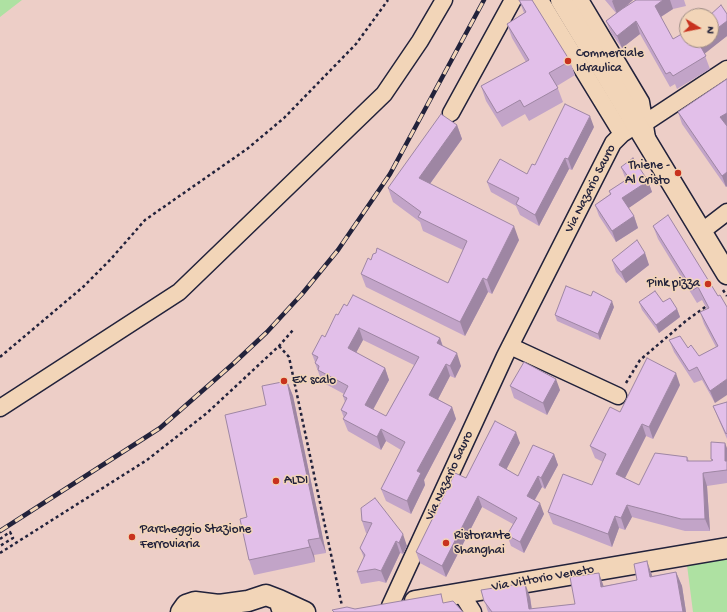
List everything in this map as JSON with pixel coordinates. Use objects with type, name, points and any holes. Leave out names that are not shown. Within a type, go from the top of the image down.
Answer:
[{"type":"main road","points":[[561,0],[638,131],[727,274]]},
{"type":"main road","name":"Via Vittorio Veneto","points":[[382,608],[727,548]]},
{"type":"main road","points":[[181,612],[186,605],[195,602],[219,605],[248,601],[266,595],[273,596],[281,606],[305,612]]},
{"type":"street","points":[[451,113],[513,0]]},
{"type":"street","points":[[540,0],[638,131]]},
{"type":"street","points":[[580,0],[642,102],[638,131]]},
{"type":"street","points":[[0,408],[179,292],[384,94],[420,41],[441,2]]},
{"type":"street","name":"Via Nazario Sauro","points":[[382,608],[510,346],[613,143],[638,131],[727,70]]},
{"type":"street","points":[[702,232],[727,212]]},
{"type":"street","points":[[510,346],[618,396]]},
{"type":"street","points":[[461,594],[473,612]]},
{"type":"path","points":[[0,357],[83,287],[110,260],[145,220],[247,149],[284,118],[356,44],[388,0]]},
{"type":"path","points":[[719,298],[726,294]]},
{"type":"path","points":[[618,396],[640,360],[686,320],[713,303]]},
{"type":"path","points":[[0,553],[147,460],[207,414],[279,346],[293,330]]},
{"type":"path","points":[[279,346],[289,357],[342,606]]},
{"type":"path","points":[[0,538],[10,532],[13,538],[0,546]]},
{"type":"green space","points":[[0,0],[22,0],[0,17]]},
{"type":"green space","points":[[727,559],[727,612],[693,612],[687,565]]},
{"type":"building","points":[[519,0],[532,0],[570,61],[549,73],[558,88],[524,107],[520,100],[497,113],[481,86],[529,60],[507,24],[526,12]]},
{"type":"building","points":[[636,0],[663,0],[655,6],[673,39],[679,36],[679,48],[701,48],[706,56],[673,76],[670,72],[666,74],[636,21],[617,36],[606,21]]},
{"type":"building","points":[[721,5],[727,14],[727,21],[719,27],[719,8],[718,8]]},
{"type":"building","points":[[727,79],[727,113],[720,117],[727,126],[727,172],[722,176],[678,112]]},
{"type":"building","points":[[565,104],[590,116],[568,159],[565,158],[535,215],[516,204],[519,198],[487,182],[500,159],[527,174],[532,164],[535,165]]},
{"type":"building","points":[[441,114],[457,125],[419,178],[514,226],[487,280],[483,278],[460,322],[361,274],[368,258],[371,260],[373,254],[376,253],[377,248],[448,283],[467,241],[418,217],[421,212],[388,188]]},
{"type":"building","points":[[633,158],[648,181],[622,198],[634,216],[612,231],[595,205],[611,194],[609,191],[629,178],[621,167]]},
{"type":"building","points":[[668,215],[718,296],[720,295],[727,307],[727,379],[710,391],[697,367],[689,371],[669,340],[680,336],[688,348],[691,345],[699,356],[718,346],[700,312],[709,308],[698,287],[693,290],[653,226]]},
{"type":"building","points":[[637,240],[645,253],[621,272],[612,260]]},
{"type":"building","points":[[566,286],[591,296],[593,291],[612,301],[598,334],[555,315]]},
{"type":"building","points":[[655,291],[663,302],[670,298],[677,309],[656,325],[639,302]]},
{"type":"building","points":[[353,295],[440,338],[437,343],[457,353],[450,366],[446,364],[429,395],[452,407],[417,471],[421,473],[407,501],[381,489],[405,442],[381,429],[377,437],[343,419],[347,413],[341,410],[347,398],[343,396],[348,386],[318,370],[319,366],[315,363],[318,357],[312,354],[322,335],[325,337],[336,314],[338,315],[344,304],[347,306]],"holes":[[[359,328],[419,357],[386,416],[365,405],[385,368],[348,348]]]},
{"type":"building","points":[[647,358],[676,373],[649,427],[642,424],[616,474],[639,485],[655,453],[687,457],[687,461],[711,461],[713,460],[711,459],[711,442],[725,443],[725,461],[727,461],[727,470],[703,473],[705,519],[681,519],[627,505],[621,518],[615,516],[608,534],[548,512],[563,474],[592,485],[606,454],[590,446],[610,407],[620,412]]},
{"type":"building","points":[[524,362],[556,379],[543,403],[510,386]]},
{"type":"building","name":"ALDI","points":[[287,381],[320,538],[308,540],[310,547],[249,560],[240,519],[247,517],[225,415],[266,405],[262,386]]},
{"type":"building","points":[[727,402],[727,433],[726,434],[713,406]]},
{"type":"building","points":[[495,421],[516,432],[499,465],[518,476],[533,445],[554,454],[541,478],[538,476],[527,496],[540,503],[520,542],[507,535],[517,518],[478,496],[442,566],[416,552],[455,473],[466,478]]},
{"type":"building","points":[[375,498],[403,534],[399,543],[396,541],[381,571],[375,569],[357,572],[365,555],[360,548],[372,523],[362,521],[361,508]]},
{"type":"building","points":[[647,561],[650,577],[676,572],[683,612],[492,612],[484,601],[481,590],[525,583],[529,609],[575,604],[570,577],[599,573],[601,587],[637,580],[634,564]]},
{"type":"building","points":[[441,594],[443,603],[453,601],[463,612],[334,612],[332,610],[347,607],[355,609]]},
{"type":"railway","points":[[0,531],[160,428],[267,332],[302,294],[338,250],[390,174],[484,0]]},
{"type":"place","name":"Commerciale Idraulica","points":[[568,61]]},
{"type":"place","name":"Thiene - Al Cristo","points":[[678,173]]},
{"type":"place","name":"Pink pizza","points":[[708,284]]},
{"type":"place","name":"Ex scalo","points":[[284,381]]},
{"type":"place","name":"ALDI","points":[[276,481]]},
{"type":"place","name":"Parcheggio Stazione Ferroviaria","points":[[132,537]]},
{"type":"place","name":"Ristorante Shanghai","points":[[446,543]]}]
